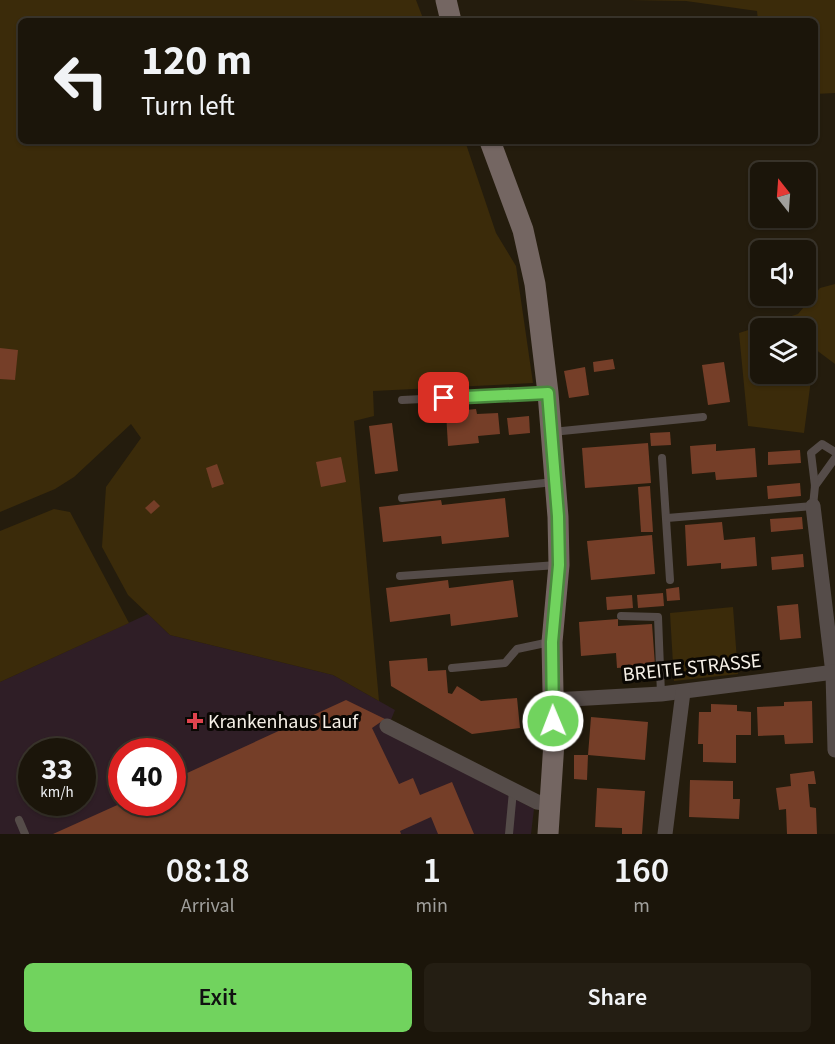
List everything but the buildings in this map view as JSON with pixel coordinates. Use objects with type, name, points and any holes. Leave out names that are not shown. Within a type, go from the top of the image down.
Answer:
[{"type":"street","points":[[446,0],[449,18]]},
{"type":"street","points":[[491,144],[523,230],[535,284],[548,393],[559,565],[552,642],[551,804],[548,834]]},
{"type":"street","points":[[813,506],[834,673],[835,750]]},
{"type":"street","name":"BREITE STRASSE","points":[[553,700],[683,692],[834,673]]},
{"type":"street","points":[[666,834],[683,692]]},
{"type":"street","points":[[387,726],[537,802],[551,804]]},
{"type":"lane","points":[[402,400],[548,393]]},
{"type":"lane","points":[[550,432],[703,417]]},
{"type":"lane","points":[[667,518],[813,506],[815,486],[811,453],[822,444],[835,452]]},
{"type":"lane","points":[[662,458],[670,580]]},
{"type":"lane","points":[[815,486],[835,459]]},
{"type":"lane","points":[[402,498],[555,482]]},
{"type":"lane","points":[[400,576],[559,565]]},
{"type":"lane","points":[[621,616],[658,617],[661,694]]},
{"type":"lane","points":[[452,669],[505,663],[517,650],[552,642]]},
{"type":"lane","points":[[509,834],[514,789]]},
{"type":"lane","points":[[19,820],[25,834]]},
{"type":"shaded area","points":[[0,0],[416,0],[423,18],[18,18],[18,144],[466,144],[496,233],[516,266],[533,383],[373,391],[374,416],[354,421],[379,701],[333,675],[170,635],[128,595],[102,547],[106,487],[141,438],[131,424],[74,477],[55,489],[0,512]]},
{"type":"shaded area","points":[[628,0],[835,0],[835,93],[818,94],[818,18],[758,18],[757,11],[686,1]]},
{"type":"shaded area","points":[[835,284],[835,364],[816,350],[816,318],[786,318],[798,314],[805,306],[816,306],[816,293],[820,288]]},
{"type":"shaded area","points":[[750,329],[750,384],[810,384],[804,433],[748,426],[739,333]]},
{"type":"shaded area","points":[[54,509],[70,512],[129,623],[0,682],[0,531]]},
{"type":"shaded area","points":[[733,607],[738,674],[674,681],[670,613]]},
{"type":"shaded area","name":"Krankenhaus Lauf","points":[[148,614],[170,635],[333,675],[395,710],[386,732],[534,809],[531,834],[0,834],[0,682]]},
{"type":"place","name":"Krankenhaus Lauf","points":[[195,721]]},
{"type":"route","points":[[444,398],[548,393],[558,516],[559,565],[552,642],[553,721]]}]
